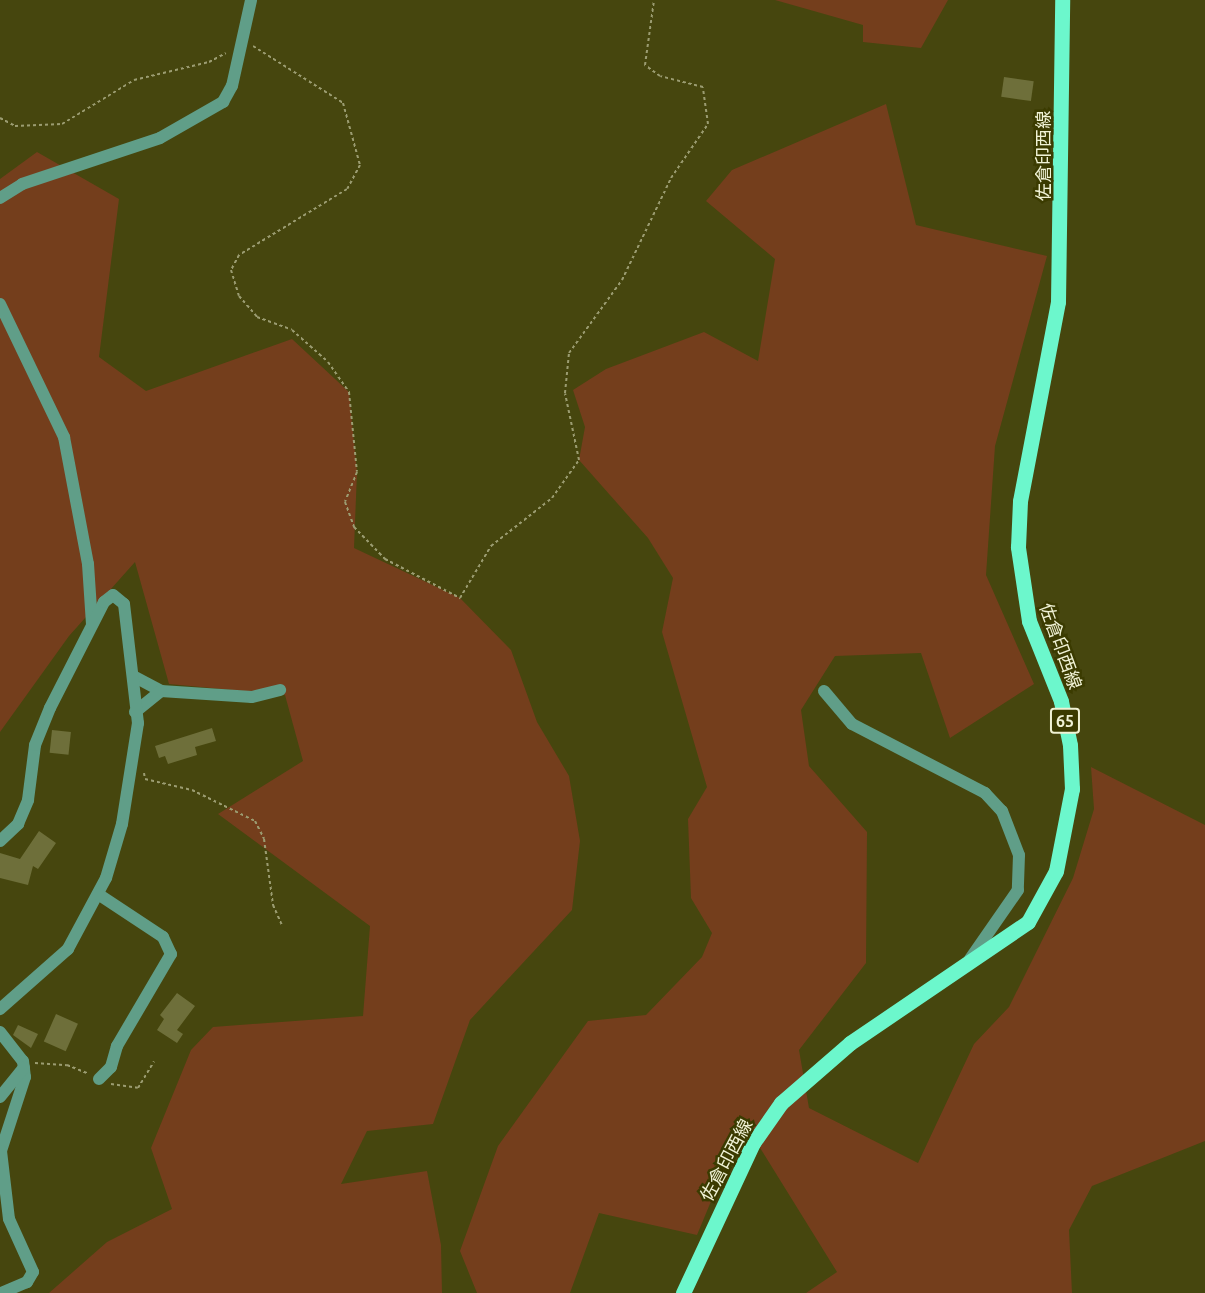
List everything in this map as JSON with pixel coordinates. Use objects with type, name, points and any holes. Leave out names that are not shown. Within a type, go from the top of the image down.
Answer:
[{"type":"main road","name":"佐倉印西線","points":[[683,1293],[753,1143],[781,1103],[850,1043],[960,971],[1028,922],[1045,897],[1066,839],[1072,789],[1061,701],[1029,621],[1018,547],[1020,501],[1058,303],[1062,0]]},
{"type":"street","points":[[0,198],[45,176],[160,138],[223,102],[242,44],[251,0]]},
{"type":"street","points":[[0,304],[64,437],[88,564],[92,628]]},
{"type":"street","points":[[0,841],[18,824],[28,800],[35,745],[92,628],[113,595],[124,604],[135,677],[132,778],[98,894],[68,949],[0,1009]]},
{"type":"street","points":[[135,677],[161,691],[252,697],[280,690]]},
{"type":"street","points":[[135,712],[161,691]]},
{"type":"street","points":[[824,691],[870,736],[986,793],[1014,834],[1021,874],[1018,890],[960,971]]},
{"type":"street","points":[[98,894],[163,937],[171,954],[117,1046],[111,1067],[99,1079]]},
{"type":"street","points":[[0,1032],[24,1066],[26,1077],[1,1151],[9,1219],[33,1272],[27,1282],[1,1293]]},
{"type":"street","points":[[0,1097],[24,1066]]},
{"type":"path","points":[[0,118],[15,126],[62,124],[134,80],[209,62],[242,44],[258,47],[343,103],[360,165],[347,189],[240,255],[231,270],[239,296],[257,317],[292,330],[328,362],[349,392],[357,472],[345,502],[354,527],[385,559],[460,598],[491,546],[552,498],[579,460],[565,393],[569,353],[622,280],[671,178],[708,124],[703,87],[660,76],[645,65],[654,0]]},
{"type":"path","points":[[144,770],[145,779],[192,790],[255,821],[264,839],[273,905],[282,925]]},
{"type":"shaded area","points":[[775,0],[948,0],[921,48],[863,42],[863,25]]},
{"type":"shaded area","points":[[886,104],[916,225],[1047,256],[995,446],[986,575],[1034,684],[950,738],[921,653],[835,656],[801,710],[809,766],[867,832],[866,963],[799,1050],[809,1108],[918,1163],[974,1044],[1009,1007],[1073,878],[1094,809],[1091,767],[1205,825],[1205,1141],[1092,1186],[1069,1230],[1072,1293],[806,1293],[837,1272],[744,1122],[697,1235],[599,1213],[570,1293],[477,1293],[460,1251],[498,1146],[588,1021],[646,1015],[702,957],[712,933],[691,898],[688,819],[707,787],[662,632],[673,578],[648,538],[579,460],[585,427],[573,390],[606,369],[704,332],[758,361],[775,259],[706,201],[732,170]]},
{"type":"shaded area","points":[[37,152],[119,199],[99,357],[146,391],[292,339],[349,392],[357,472],[354,548],[460,598],[511,650],[537,722],[569,776],[580,841],[572,910],[470,1020],[433,1124],[367,1131],[341,1184],[427,1171],[441,1245],[442,1293],[49,1293],[107,1242],[172,1209],[151,1148],[191,1050],[213,1027],[363,1016],[370,926],[218,814],[303,761],[285,695],[169,684],[135,562],[69,636],[0,732],[0,179]]},
{"type":"building","points":[[1004,77],[1034,81],[1031,101],[1001,97]]},
{"type":"building","points":[[212,728],[216,741],[195,747],[197,755],[168,764],[165,756],[159,758],[155,746]]},
{"type":"building","points":[[52,730],[71,732],[68,755],[50,753]]},
{"type":"building","points":[[39,831],[56,843],[38,869],[33,866],[28,885],[0,878],[0,853],[20,859]]},
{"type":"building","points":[[177,993],[195,1006],[177,1030],[183,1034],[177,1043],[157,1030],[164,1019],[160,1015]]},
{"type":"building","points":[[56,1014],[78,1024],[66,1051],[44,1041]]},
{"type":"building","points":[[18,1025],[38,1034],[31,1048],[13,1035]]}]
